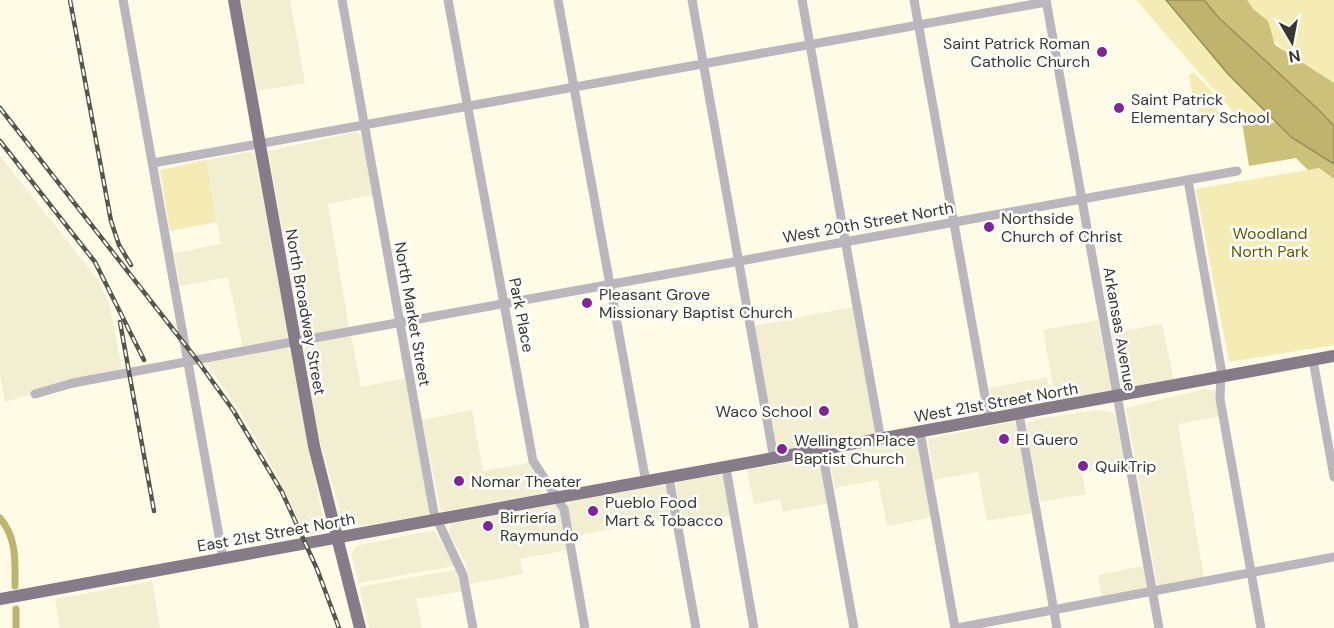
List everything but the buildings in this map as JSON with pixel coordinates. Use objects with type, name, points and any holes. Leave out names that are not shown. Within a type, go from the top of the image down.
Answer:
[{"type":"main road","name":"North Broadway Street","points":[[234,0],[314,446],[360,628]]},
{"type":"main road","name":"West 21st Street North","points":[[557,498],[1334,356]]},
{"type":"main road","name":"East 21st Street North","points":[[0,599],[557,498]]},
{"type":"street","points":[[123,0],[223,558]]},
{"type":"street","name":"North Market Street","points":[[342,0],[436,519],[464,575],[473,628]]},
{"type":"street","name":"Park Place","points":[[448,0],[533,460],[564,509],[585,628]]},
{"type":"street","points":[[558,0],[646,482]]},
{"type":"street","points":[[692,0],[774,459]]},
{"type":"street","points":[[802,0],[881,440]]},
{"type":"street","points":[[914,0],[989,419]]},
{"type":"street","points":[[153,163],[467,108],[1046,1]]},
{"type":"street","name":"Arkansas Avenue","points":[[1046,1],[1159,628]]},
{"type":"street","name":"West 20th Street North","points":[[35,394],[73,383],[295,341],[1237,171]]},
{"type":"street","points":[[1188,180],[1221,368],[1220,399],[1261,628]]},
{"type":"street","points":[[1313,360],[1334,477]]},
{"type":"street","points":[[1019,414],[1057,628]]},
{"type":"street","points":[[920,432],[956,628],[1334,557]]},
{"type":"street","points":[[822,450],[854,628]]},
{"type":"street","points":[[726,468],[754,628]]},
{"type":"street","points":[[669,478],[696,628]]},
{"type":"shaded area","points":[[241,0],[290,0],[305,83],[257,91]]},
{"type":"shaded area","points":[[1166,0],[1204,0],[1219,18],[1321,112],[1334,126],[1334,164],[1291,137],[1228,74]]},
{"type":"shaded area","points":[[1204,0],[1247,0],[1253,9],[1268,21],[1275,45],[1334,83],[1334,126],[1219,18]]},
{"type":"shaded area","points":[[1242,122],[1263,125],[1276,122],[1291,137],[1334,164],[1334,179],[1319,168],[1308,170],[1296,158],[1249,166]]},
{"type":"shaded area","points":[[356,132],[362,136],[373,195],[328,204],[349,327],[301,336],[268,151]]},
{"type":"shaded area","points":[[249,152],[255,155],[288,336],[287,339],[243,348],[228,277],[180,286],[174,253],[221,244],[206,160]]},
{"type":"shaded area","points":[[0,156],[98,280],[109,303],[122,368],[5,402],[0,375]]},
{"type":"shaded area","points":[[853,307],[874,434],[778,452],[754,326]]},
{"type":"shaded area","points":[[1098,320],[1111,390],[1056,402],[1043,330]]},
{"type":"shaded area","points":[[1162,324],[1174,380],[1123,388],[1111,333]]},
{"type":"shaded area","points":[[351,335],[361,387],[406,378],[429,510],[427,515],[354,527],[349,526],[342,518],[317,431],[304,349],[307,344]]},
{"type":"shaded area","points":[[288,349],[291,355],[325,529],[324,532],[306,536],[278,477],[240,411],[206,363]]},
{"type":"shaded area","points":[[1047,377],[1051,402],[994,411],[989,388]]},
{"type":"shaded area","points":[[1205,389],[1215,391],[1220,416],[1178,424],[1204,578],[1163,586],[1157,584],[1126,408]]},
{"type":"shaded area","points":[[472,410],[483,471],[529,463],[540,484],[541,494],[441,512],[422,420]]},
{"type":"shaded area","points":[[1098,410],[1112,412],[1116,418],[1125,465],[1082,473],[1086,494],[1040,502],[1026,424],[1037,419]]},
{"type":"shaded area","points":[[1011,422],[1017,424],[1033,513],[987,521],[978,472],[934,480],[928,439]]},
{"type":"shaded area","points":[[918,440],[933,517],[887,526],[878,480],[835,488],[829,461],[832,455]]},
{"type":"shaded area","points":[[819,458],[829,503],[783,512],[780,499],[754,504],[747,470]]},
{"type":"shaded area","points":[[720,474],[724,477],[731,516],[683,524],[676,485],[679,482]]},
{"type":"shaded area","points":[[662,485],[667,488],[673,517],[574,536],[568,506],[571,501]]},
{"type":"shaded area","points":[[555,504],[560,508],[568,550],[520,559],[523,574],[470,584],[466,564],[449,533],[451,523]]},
{"type":"shaded area","points":[[434,530],[455,566],[359,583],[351,555],[356,546]]},
{"type":"shaded area","points":[[1144,566],[1147,588],[1102,598],[1098,575]]},
{"type":"shaded area","points":[[457,570],[463,591],[416,599],[422,628],[369,628],[359,587]]},
{"type":"shaded area","points":[[152,581],[160,628],[60,628],[55,599]]},
{"type":"green space","points":[[1136,0],[1166,0],[1228,74],[1276,122],[1263,125],[1242,122]]},
{"type":"green space","points":[[1239,0],[1334,0],[1334,97],[1303,73]]},
{"type":"green space","points":[[1194,72],[1216,96],[1205,103],[1194,105],[1189,75]]},
{"type":"green space","points":[[1216,105],[1219,116],[1201,120],[1198,109]]},
{"type":"green space","points":[[206,160],[217,222],[170,231],[160,170]]},
{"type":"green space","name":"Woodland North Park","points":[[1319,168],[1334,179],[1334,345],[1229,362],[1196,189]]},
{"type":"waterway","points":[[0,518],[12,542],[15,559],[15,586]]},
{"type":"waterway","points":[[16,609],[16,628]]},
{"type":"railway","points":[[70,0],[111,221],[119,245],[131,265]]},
{"type":"railway","points":[[0,108],[197,360],[233,410],[282,492],[317,569],[339,628]]},
{"type":"railway","points":[[0,141],[95,262],[144,360]]},
{"type":"railway","points":[[120,322],[154,511]]},
{"type":"place","name":"Saint Patrick Roman Catholic Church","points":[[1102,52]]},
{"type":"place","name":"Saint Patrick Elementary School","points":[[1119,108]]},
{"type":"place","name":"Northside Church of Christ","points":[[989,227]]},
{"type":"place","name":"Pleasant Grove Missionary Baptist Church","points":[[587,303]]},
{"type":"place","name":"Waco School","points":[[824,411]]},
{"type":"place","name":"El Guero","points":[[1004,439]]},
{"type":"place","name":"Wellington Place Baptist Church","points":[[782,449]]},
{"type":"place","name":"QuikTrip","points":[[1083,466]]},
{"type":"place","name":"Nomar Theater","points":[[459,481]]},
{"type":"place","name":"Pueblo Food Mart & Tobacco","points":[[593,511]]},
{"type":"place","name":"Birriería Raymundo","points":[[488,526]]}]
